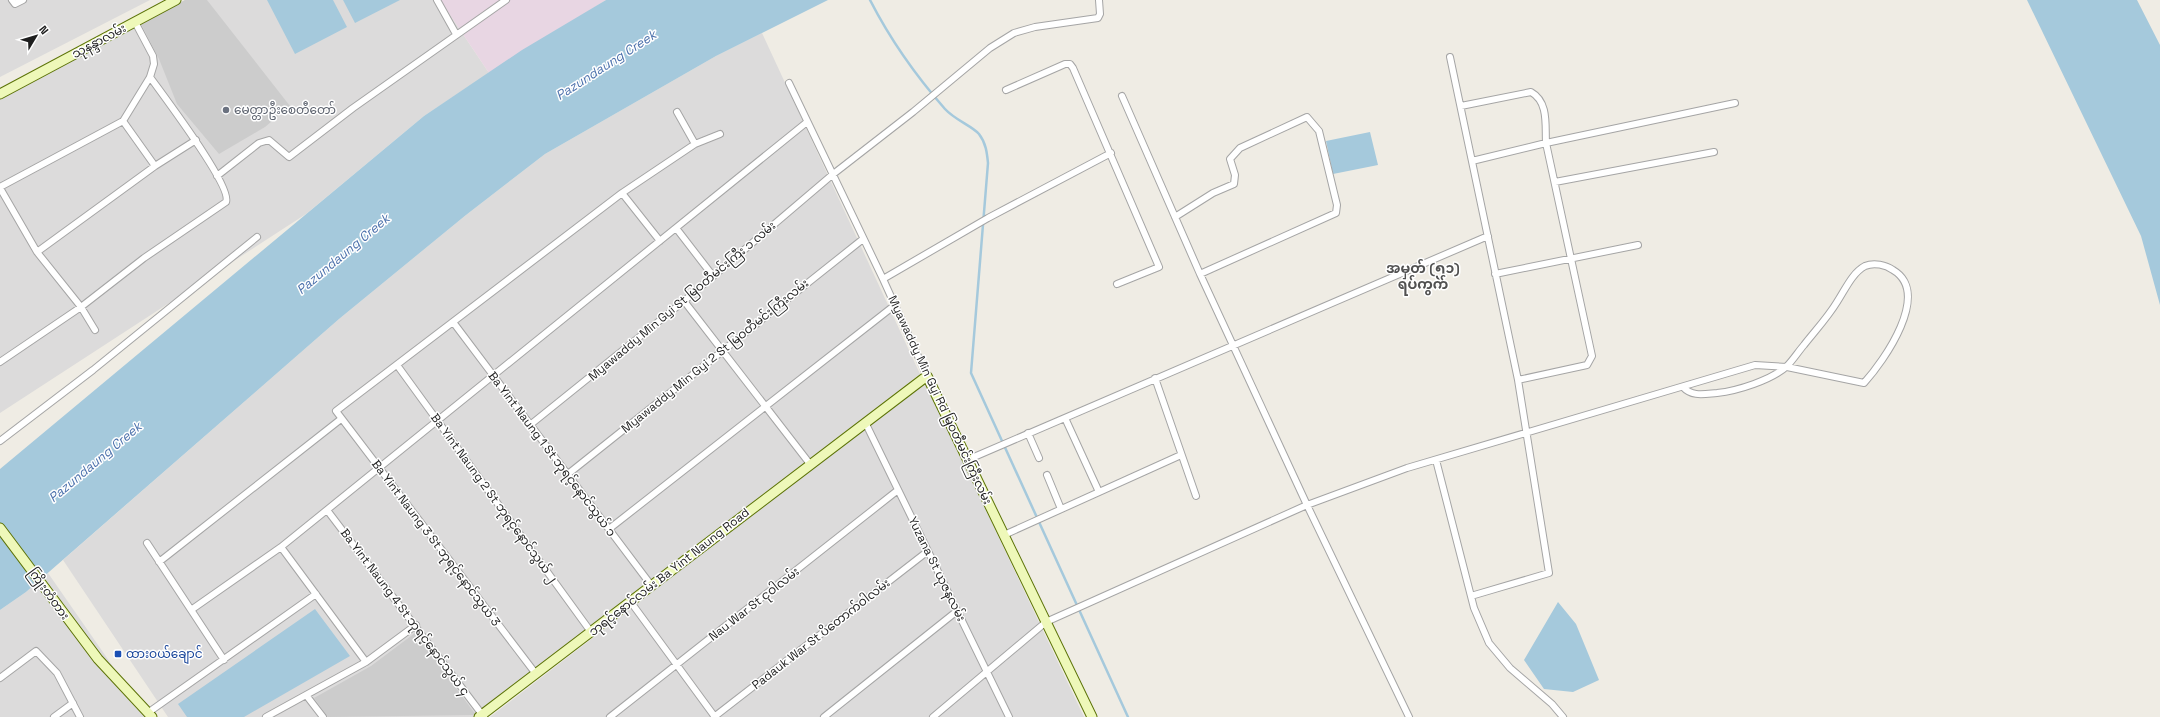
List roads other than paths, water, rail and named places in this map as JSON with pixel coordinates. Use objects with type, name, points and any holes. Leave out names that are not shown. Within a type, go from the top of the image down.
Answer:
[{"type":"main road","name":"သုနန္ဒာလမ်း","points":[[0,94],[176,0]]},
{"type":"main road","name":"ဘုရင့်နောင်လမ်း Ba Yint Naung Road","points":[[482,716],[630,601],[927,376]]},
{"type":"main road","name":"Myawaddy Min Gyi Rd မြဝတီမင်းကြီးလမ်း","points":[[927,376],[1092,717]]},
{"type":"main road","name":"ကြိုးတံတား","points":[[0,528],[98,659],[150,715]]},
{"type":"street","points":[[14,2],[23,0]]},
{"type":"street","points":[[437,0],[456,34]]},
{"type":"street","points":[[217,176],[259,143],[269,140],[289,157],[456,34],[506,0]]},
{"type":"street","name":"Myawaddy Min Gyi St မြဝတီမင်းကြီး ၁ လမ်း","points":[[530,425],[684,301],[832,175],[913,112],[990,48],[1014,33],[1035,27],[1098,18],[1100,14],[1099,0]]},
{"type":"street","points":[[95,330],[81,307],[38,252],[0,188],[123,121],[150,77],[154,60],[135,22]]},
{"type":"street","points":[[1450,57],[1518,380],[1549,573],[1471,596]]},
{"type":"street","points":[[1006,90],[1065,64],[1070,64],[1073,68],[1160,266],[1117,284]]},
{"type":"street","points":[[0,362],[81,307],[144,258],[226,202],[227,196],[196,140],[150,77]]},
{"type":"street","name":"Myawaddy Min Gyi Rd မြဝတီမင်းကြီးလမ်း","points":[[789,83],[883,279],[927,376]]},
{"type":"street","points":[[1461,106],[1531,92],[1540,98],[1544,106],[1546,143],[1592,356],[1591,361],[1587,365],[1518,380]]},
{"type":"street","points":[[1122,96],[1232,344],[1406,716]]},
{"type":"street","points":[[1472,161],[1546,143],[1735,103]]},
{"type":"street","points":[[677,112],[695,144]]},
{"type":"street","points":[[1175,217],[1213,193],[1234,184],[1235,175],[1230,159],[1240,148],[1306,117],[1319,131],[1337,205],[1336,213],[1200,274]]},
{"type":"street","points":[[123,121],[155,166]]},
{"type":"street","points":[[191,610],[281,547],[328,510],[437,420],[494,377],[807,122]]},
{"type":"street","points":[[397,365],[622,193],[695,144],[720,134]]},
{"type":"street","points":[[38,252],[155,166],[196,140]]},
{"type":"street","points":[[1555,182],[1714,152]]},
{"type":"street","points":[[883,279],[988,218],[1111,153]]},
{"type":"street","points":[[622,193],[660,241]]},
{"type":"street","points":[[676,228],[713,276]]},
{"type":"street","points":[[967,460],[1232,344],[1488,236]]},
{"type":"street","points":[[0,441],[93,370],[257,237]]},
{"type":"street","name":"Myawaddy Min Gyi 2 St မြဝတီမင်းကြီးလမ်း","points":[[568,474],[863,239]]},
{"type":"street","points":[[1496,274],[1638,245]]},
{"type":"street","points":[[933,717],[1046,622],[1307,505],[1407,468],[1436,460],[1527,432],[1683,386],[1755,365],[1787,367],[1864,383],[1892,346],[1904,318],[1908,292],[1905,280],[1884,265],[1866,266],[1856,273],[1833,309],[1787,367],[1767,380],[1722,392],[1695,395],[1686,391],[1683,386]]},
{"type":"street","points":[[684,301],[810,464]]},
{"type":"street","points":[[609,529],[895,305]]},
{"type":"street","name":"Ba Yint Naung 1 St ဘုရင့်နောင်သွယ် ၁","points":[[453,322],[651,585]]},
{"type":"street","name":"Ba Yint Naung 3 St ဘုရင့်နောင်သွယ် 3","points":[[397,365],[336,411],[536,674]]},
{"type":"street","name":"Ba Yint Naung 2 St ဘုရင့်နောင်သွယ် ၂","points":[[397,365],[591,632]]},
{"type":"street","points":[[1155,378],[1196,496]]},
{"type":"street","points":[[1064,418],[1099,492]]},
{"type":"street","points":[[159,562],[342,419]]},
{"type":"street","name":"Yuzana St ယုဇနလမ်း","points":[[865,422],[1009,717]]},
{"type":"street","points":[[1028,434],[1040,458]]},
{"type":"street","points":[[1004,535],[1037,518],[1061,509],[1181,455]]},
{"type":"street","points":[[1436,460],[1471,596],[1489,643],[1510,668],[1552,704],[1563,717]]},
{"type":"street","points":[[1048,475],[1061,509]]},
{"type":"street","name":"Nau War St ငုဝါလမ်း","points":[[610,717],[898,490]]},
{"type":"street","name":"Ba Yint Naung 4 St ဘုရင့်နောင်သွယ် ၄","points":[[328,510],[482,716]]},
{"type":"street","points":[[147,542],[224,660]]},
{"type":"street","points":[[281,547],[366,662]]},
{"type":"street","name":"Padauk War St ပိတောက်ဝါလမ်း","points":[[714,717],[928,551]]},
{"type":"street","points":[[150,715],[316,594]]},
{"type":"street","points":[[630,601],[714,717]]},
{"type":"street","points":[[824,717],[957,611]]},
{"type":"street","points":[[266,717],[366,662],[416,626]]},
{"type":"street","points":[[0,678],[36,650],[57,673],[80,717]]},
{"type":"street","points":[[306,695],[323,717]]},
{"type":"street","points":[[54,717],[73,703]]},
{"type":"water","points":[[267,0],[333,0],[347,27],[295,54]]},
{"type":"water","points":[[343,0],[400,0],[355,23]]},
{"type":"water","name":"Pazundaung Creek","points":[[606,0],[828,0],[716,56],[545,154],[466,215],[339,319],[26,592],[0,610],[0,469],[424,116],[522,50]]},
{"type":"water","points":[[2027,0],[2137,0],[2160,45],[2160,305],[2141,236]]},
{"type":"water","points":[[1370,132],[1378,165],[1333,174],[1326,141]]},
{"type":"water","points":[[1558,602],[1576,624],[1599,680],[1573,692],[1544,689],[1524,660]]},
{"type":"water","points":[[315,609],[350,656],[244,717],[187,717],[178,704]]},
{"type":"waterway","points":[[870,0],[895,43],[924,84],[949,113],[979,134],[985,144],[988,163],[971,373],[1128,717]]},
{"type":"place","name":"မေတ္တာဦးစေတီတော်","points":[[226,110]]},
{"type":"place","name":"ထားဝယ်ချောင်","points":[[118,654]]},
{"type":"district","name":"အမှတ် (၅၁) ရပ်ကွက်","points":[[1423,276]]}]
